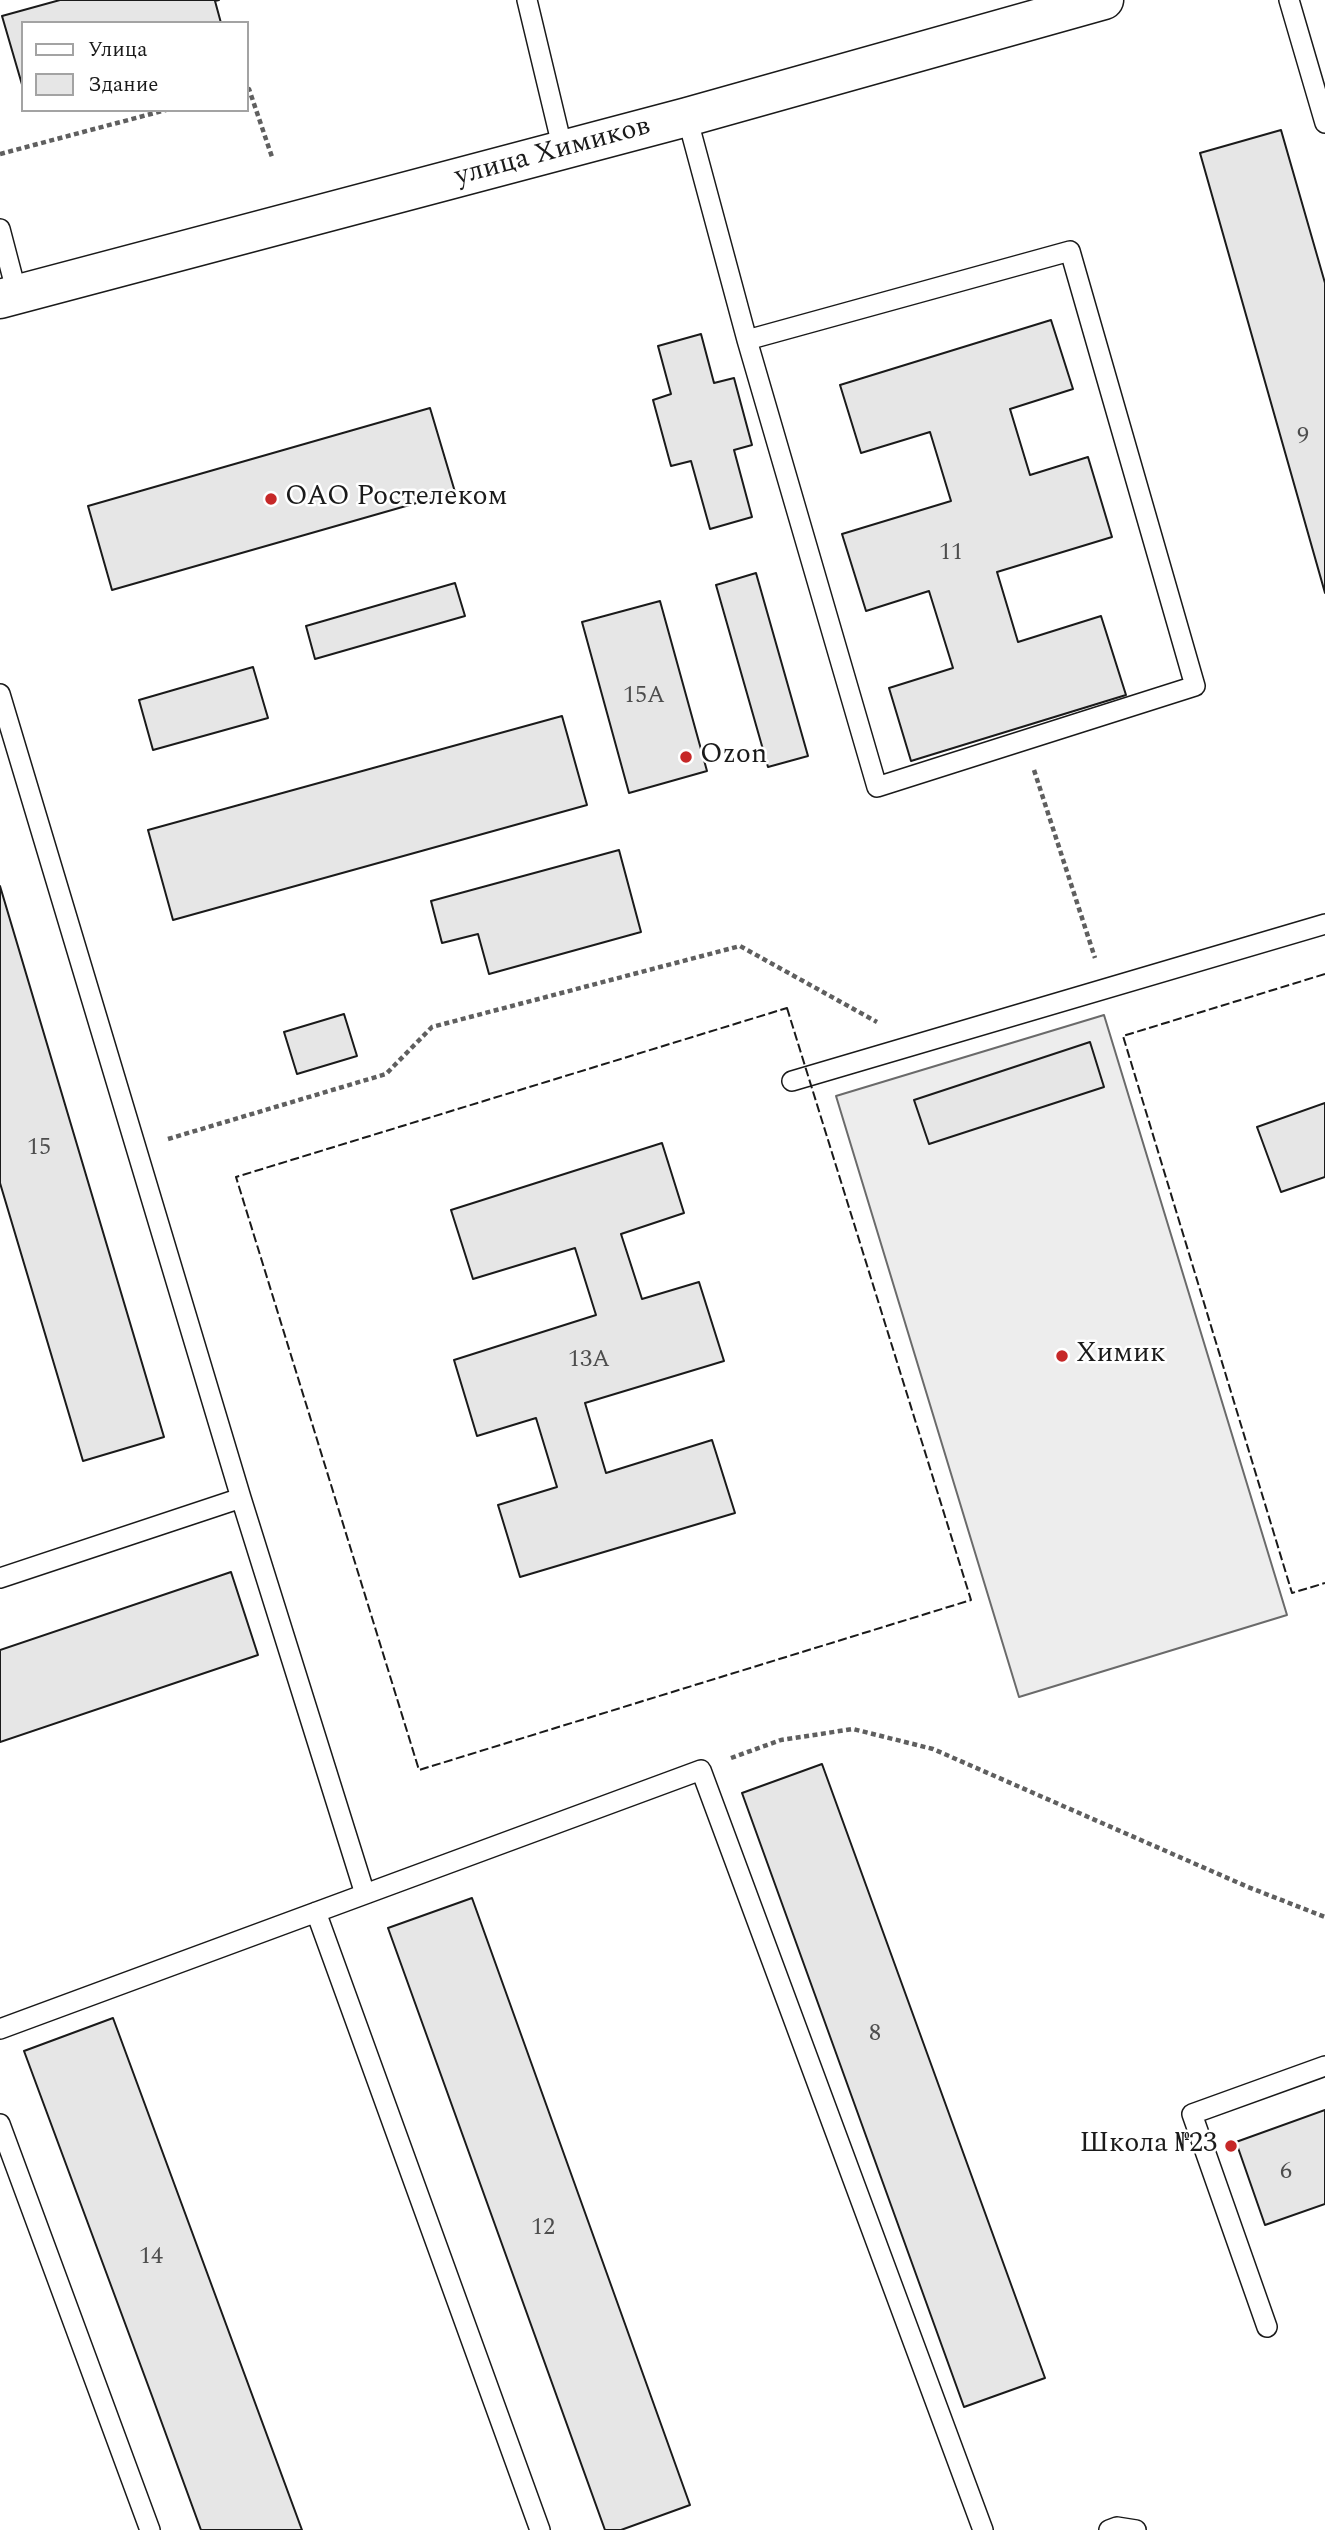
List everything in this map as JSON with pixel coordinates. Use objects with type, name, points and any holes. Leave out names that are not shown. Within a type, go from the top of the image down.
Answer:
[{"type":"street","name":"улица Химиков","points":[[9,297],[687,117],[1104,0]]},
{"type":"lane","points":[[527,0],[564,150]]},
{"type":"lane","points":[[1289,0],[1325,123]]},
{"type":"lane","points":[[687,117],[747,340],[877,787],[1195,686],[1070,251],[747,340]]},
{"type":"lane","points":[[0,229],[9,297]]},
{"type":"lane","points":[[0,694],[241,1497],[365,1894]]},
{"type":"lane","points":[[792,1081],[1325,924]]},
{"type":"lane","points":[[0,1578],[241,1497]]},
{"type":"lane","points":[[0,2029],[701,1770],[983,2530]]},
{"type":"lane","points":[[317,1912],[540,2530]]},
{"type":"lane","points":[[1267,2327],[1192,2114],[1325,2066]]},
{"type":"lane","points":[[0,2124],[150,2530]]},
{"type":"lane","points":[[1109,2530],[1117,2527],[1136,2530]]},
{"type":"path","points":[[248,89],[272,157]]},
{"type":"path","points":[[0,154],[158,112]]},
{"type":"path","points":[[1025,740],[1104,989]]},
{"type":"path","points":[[136,1148],[386,1074],[432,1027],[740,946],[918,1044]]},
{"type":"path","points":[[701,1770],[781,1740],[853,1729],[933,1749],[1248,1887],[1325,1917]]},
{"type":"shaded area","name":"Химик","points":[[1104,1015],[1287,1615],[1019,1697],[836,1096]]},
{"type":"building","points":[[60,0],[219,0],[215,1],[220,21],[21,21],[21,81],[2,16]]},
{"type":"building","points":[[1281,130],[1325,283],[1325,593],[1200,153]]},
{"type":"building","points":[[1051,320],[1073,389],[1010,409],[1030,475],[1088,457],[1112,537],[997,572],[1018,642],[1101,616],[1126,695],[911,761],[889,688],[953,668],[929,591],[866,611],[842,534],[951,501],[930,432],[861,453],[840,385]]},
{"type":"building","points":[[701,334],[714,383],[734,378],[752,445],[734,450],[752,517],[710,529],[691,461],[671,466],[653,400],[671,394],[658,346]]},
{"type":"building","name":"ОАО Ростелеком","points":[[430,408],[455,492],[112,590],[88,506]]},
{"type":"building","points":[[756,573],[808,756],[768,767],[716,585]]},
{"type":"building","points":[[455,583],[465,616],[315,659],[306,626]]},
{"type":"building","points":[[660,601],[707,771],[629,793],[582,622]]},
{"type":"building","points":[[253,667],[268,718],[153,750],[139,700]]},
{"type":"building","points":[[562,716],[587,805],[173,920],[148,830]]},
{"type":"building","points":[[619,850],[641,932],[489,974],[478,934],[442,943],[431,901]]},
{"type":"building","points":[[0,886],[164,1437],[83,1461],[0,1183]]},
{"type":"building","points":[[344,1014],[357,1056],[297,1074],[284,1032]]},
{"type":"building","points":[[1090,1042],[1104,1087],[929,1144],[914,1100]]},
{"type":"building","points":[[1325,1103],[1325,1177],[1281,1192],[1257,1127]]},
{"type":"building","points":[[662,1143],[684,1213],[621,1234],[642,1299],[699,1282],[724,1361],[585,1403],[606,1473],[712,1440],[735,1513],[520,1577],[498,1505],[557,1487],[536,1418],[477,1436],[454,1360],[596,1315],[575,1248],[473,1279],[451,1210]]},
{"type":"building","points":[[231,1572],[258,1655],[0,1742],[0,1650]]},
{"type":"building","points":[[822,1764],[1045,2378],[964,2407],[742,1793]]},
{"type":"building","points":[[472,1898],[690,2505],[621,2530],[605,2530],[388,1928]]},
{"type":"building","points":[[113,2018],[302,2530],[201,2530],[24,2051]]},
{"type":"building","points":[[1325,2110],[1325,2204],[1265,2225],[1236,2142]]},
{"type":"fence","points":[[1325,974],[1123,1036],[1292,1593],[1325,1583]]},
{"type":"fence","points":[[787,1008],[971,1600],[419,1770],[236,1177],[787,1008]]},
{"type":"place","name":"ОАО Ростелеком","points":[[271,499]]},
{"type":"place","name":"Ozon","points":[[686,757]]},
{"type":"place","name":"Химик","points":[[1062,1356]]},
{"type":"place","name":"Школа №23","points":[[1231,2146]]}]
